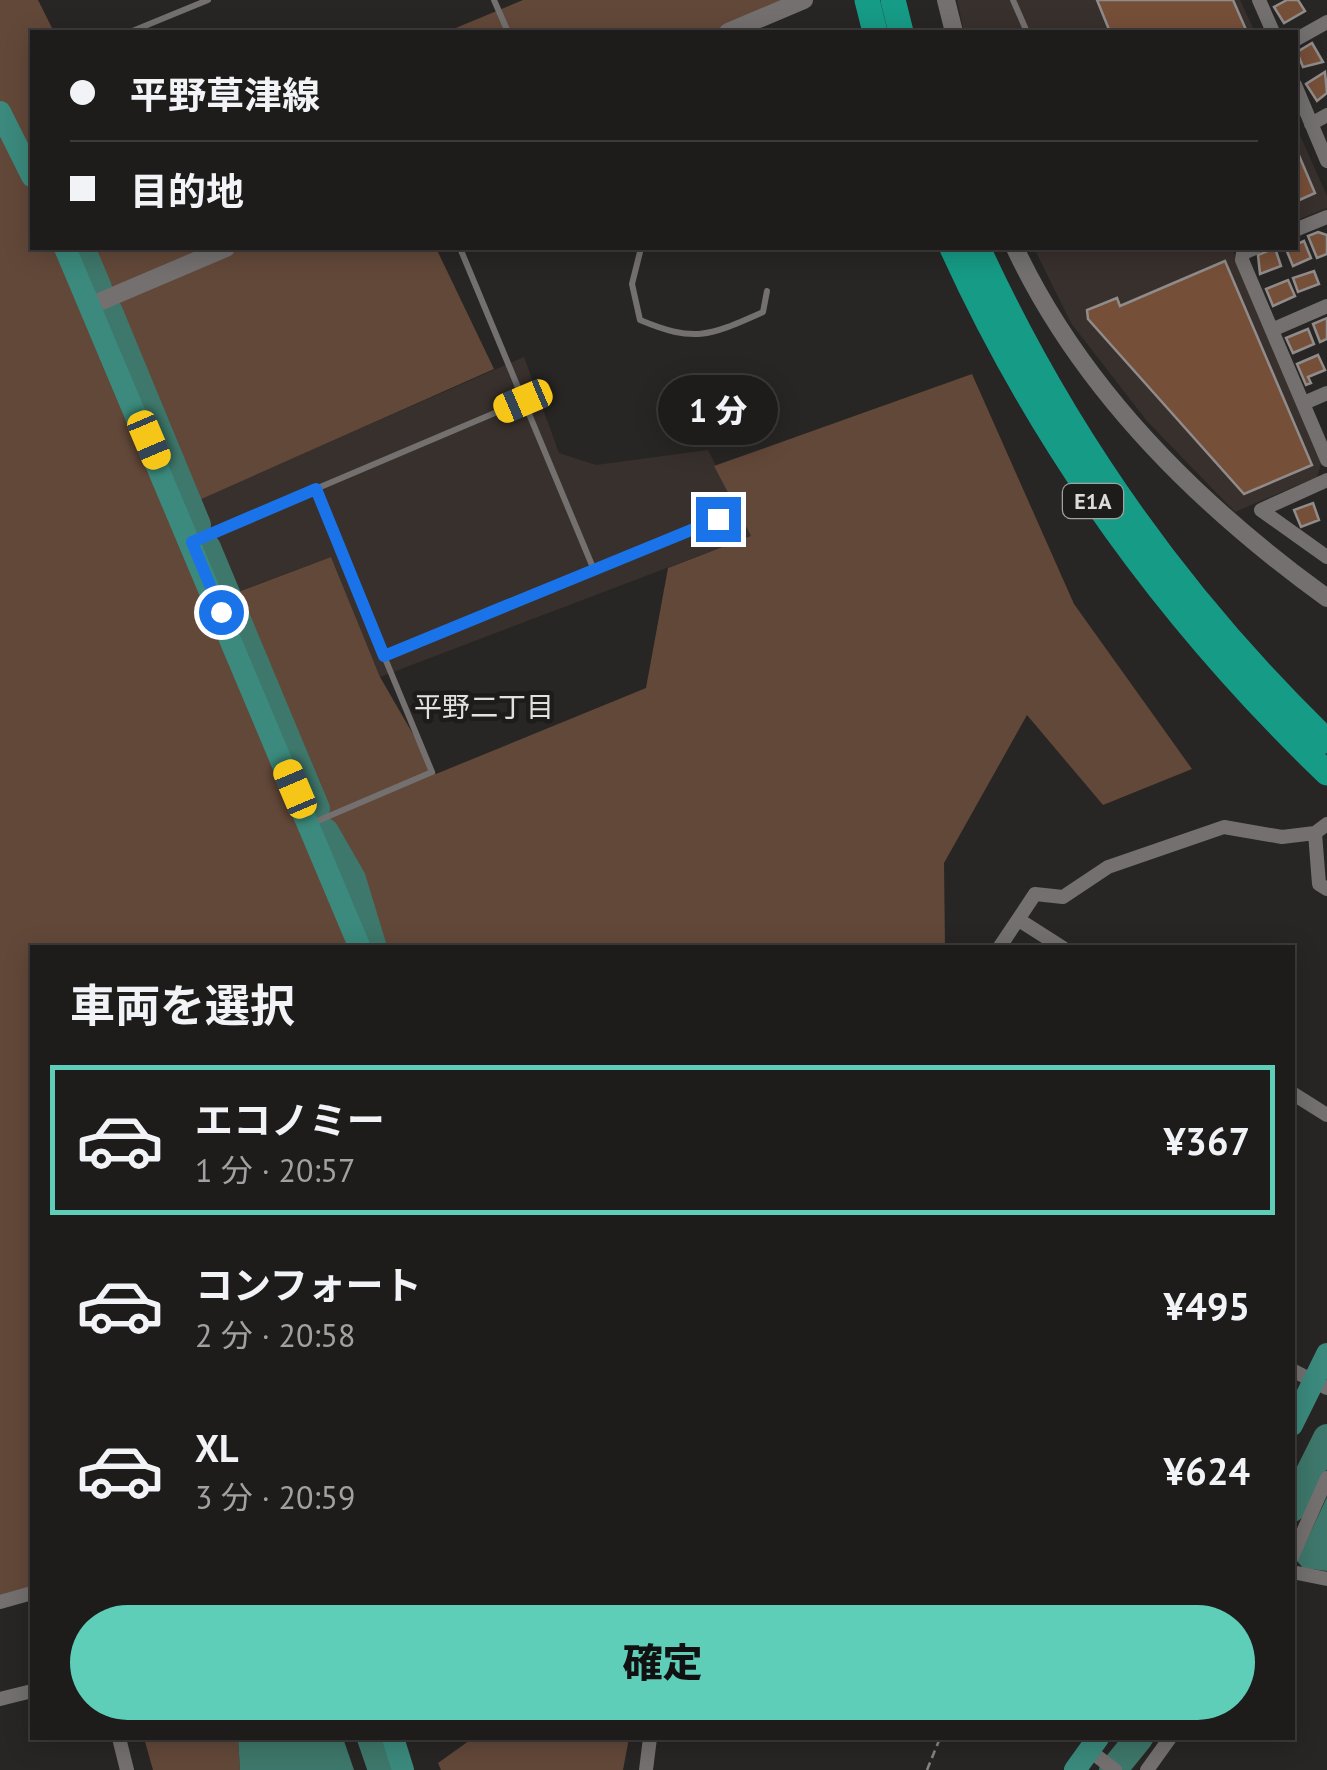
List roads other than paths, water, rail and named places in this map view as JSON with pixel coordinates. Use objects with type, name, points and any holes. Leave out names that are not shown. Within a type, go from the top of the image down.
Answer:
[{"type":"highway","points":[[867,0],[888,24]]},
{"type":"highway","name":"E1A","points":[[953,250],[1021,386],[1100,510],[1202,646],[1285,716],[1327,741]]},
{"type":"highway","name":"E1A","points":[[979,250],[1034,362],[1134,520],[1327,773]]},
{"type":"main road","points":[[0,112],[30,172]]},
{"type":"main road","points":[[66,250],[359,945]]},
{"type":"main road","points":[[1295,1420],[1318,1385],[1327,1354]]},
{"type":"main road","points":[[394,1740],[403,1770]]},
{"type":"main road","points":[[1075,1770],[1095,1748]]},
{"type":"street","points":[[733,30],[804,0]]},
{"type":"street","points":[[946,0],[954,30]]},
{"type":"street","points":[[1259,0],[1272,30]]},
{"type":"street","points":[[1298,38],[1327,22]]},
{"type":"street","points":[[1298,92],[1327,161]]},
{"type":"street","points":[[1311,124],[1327,115]]},
{"type":"street","points":[[1298,229],[1327,216]]},
{"type":"street","points":[[92,305],[221,250]]},
{"type":"street","points":[[1016,250],[1089,370],[1181,480],[1258,548],[1327,598]]},
{"type":"street","points":[[1251,250],[1244,253],[1242,260],[1327,460]]},
{"type":"street","points":[[1274,330],[1327,306]]},
{"type":"street","points":[[1304,403],[1327,393]]},
{"type":"street","points":[[1327,480],[1262,510],[1327,557]]},
{"type":"street","points":[[1001,945],[1035,894],[1063,896],[1108,867],[1224,827],[1282,837],[1321,828],[1319,884],[1327,889]]},
{"type":"street","points":[[1018,920],[1057,945]]},
{"type":"street","points":[[1295,1095],[1327,1115]]},
{"type":"street","points":[[1295,1372],[1318,1385]]},
{"type":"street","points":[[1295,1550],[1327,1478]]},
{"type":"street","points":[[1295,1573],[1327,1579]]},
{"type":"street","points":[[0,1602],[30,1594]]},
{"type":"street","points":[[0,1699],[30,1691]]},
{"type":"street","points":[[120,1740],[127,1770]]},
{"type":"street","points":[[646,1770],[650,1740]]},
{"type":"street","points":[[1147,1770],[1169,1740]]},
{"type":"street","points":[[1095,1748],[1115,1770]]},
{"type":"lane","points":[[135,30],[208,0]]},
{"type":"lane","points":[[494,0],[507,30]]},
{"type":"lane","points":[[1013,0],[1026,30]]},
{"type":"lane","points":[[461,250],[594,570]]},
{"type":"lane","points":[[640,250],[632,284],[640,320],[680,336],[720,331],[762,312],[768,290]]},
{"type":"lane","points":[[192,542],[523,401]]},
{"type":"lane","points":[[310,824],[432,772],[316,489]]},
{"type":"lane","points":[[384,656],[718,519]]},
{"type":"waterway","points":[[82,250],[98,288]]},
{"type":"waterway","points":[[109,312],[197,525]]},
{"type":"waterway","points":[[207,548],[316,809]]},
{"type":"waterway","points":[[325,832],[352,879],[372,945]]},
{"type":"waterway","points":[[1295,1502],[1327,1438]]},
{"type":"waterway","points":[[372,1740],[382,1770]]},
{"type":"waterway","points":[[1113,1770],[1137,1740]]},
{"type":"district","name":"平野二丁目","points":[[484,707]]}]
